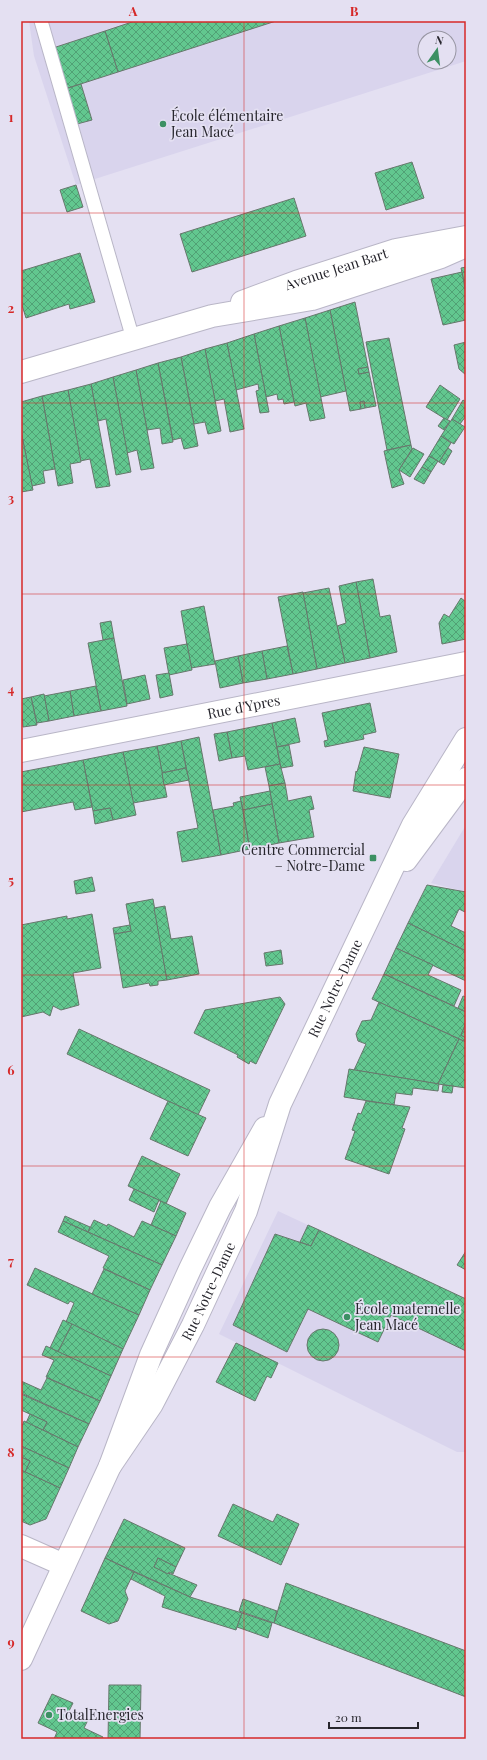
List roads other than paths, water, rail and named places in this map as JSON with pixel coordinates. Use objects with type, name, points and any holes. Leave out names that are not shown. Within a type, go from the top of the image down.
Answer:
[{"type":"street","name":"Avenue Jean Bart","points":[[21,372],[212,316],[279,288],[366,259],[409,247],[466,237]]},
{"type":"street","name":"Avenue Jean Bart","points":[[212,316],[312,299],[440,257],[466,246]]},
{"type":"street","name":"Rue d'Ypres","points":[[21,751],[466,663]]},
{"type":"street","name":"Rue Notre-Dame","points":[[21,1659],[110,1466],[151,1355],[213,1219],[250,1152],[280,1104],[423,806],[466,739]]},
{"type":"street","name":"Rue Notre-Dame","points":[[380,895],[466,779]]},
{"type":"street","points":[[21,1546],[64,1565]]},
{"type":"lane","points":[[41,21],[133,339]]},
{"type":"place","name":"École élémentaire Jean Macé","points":[[163,124]]},
{"type":"place","name":"Centre Commercial – Notre-Dame","points":[[373,858]]},
{"type":"place","name":"École maternelle Jean Macé","points":[[347,1317]]},
{"type":"place","name":"TotalEnergies","points":[[49,1715]]}]
